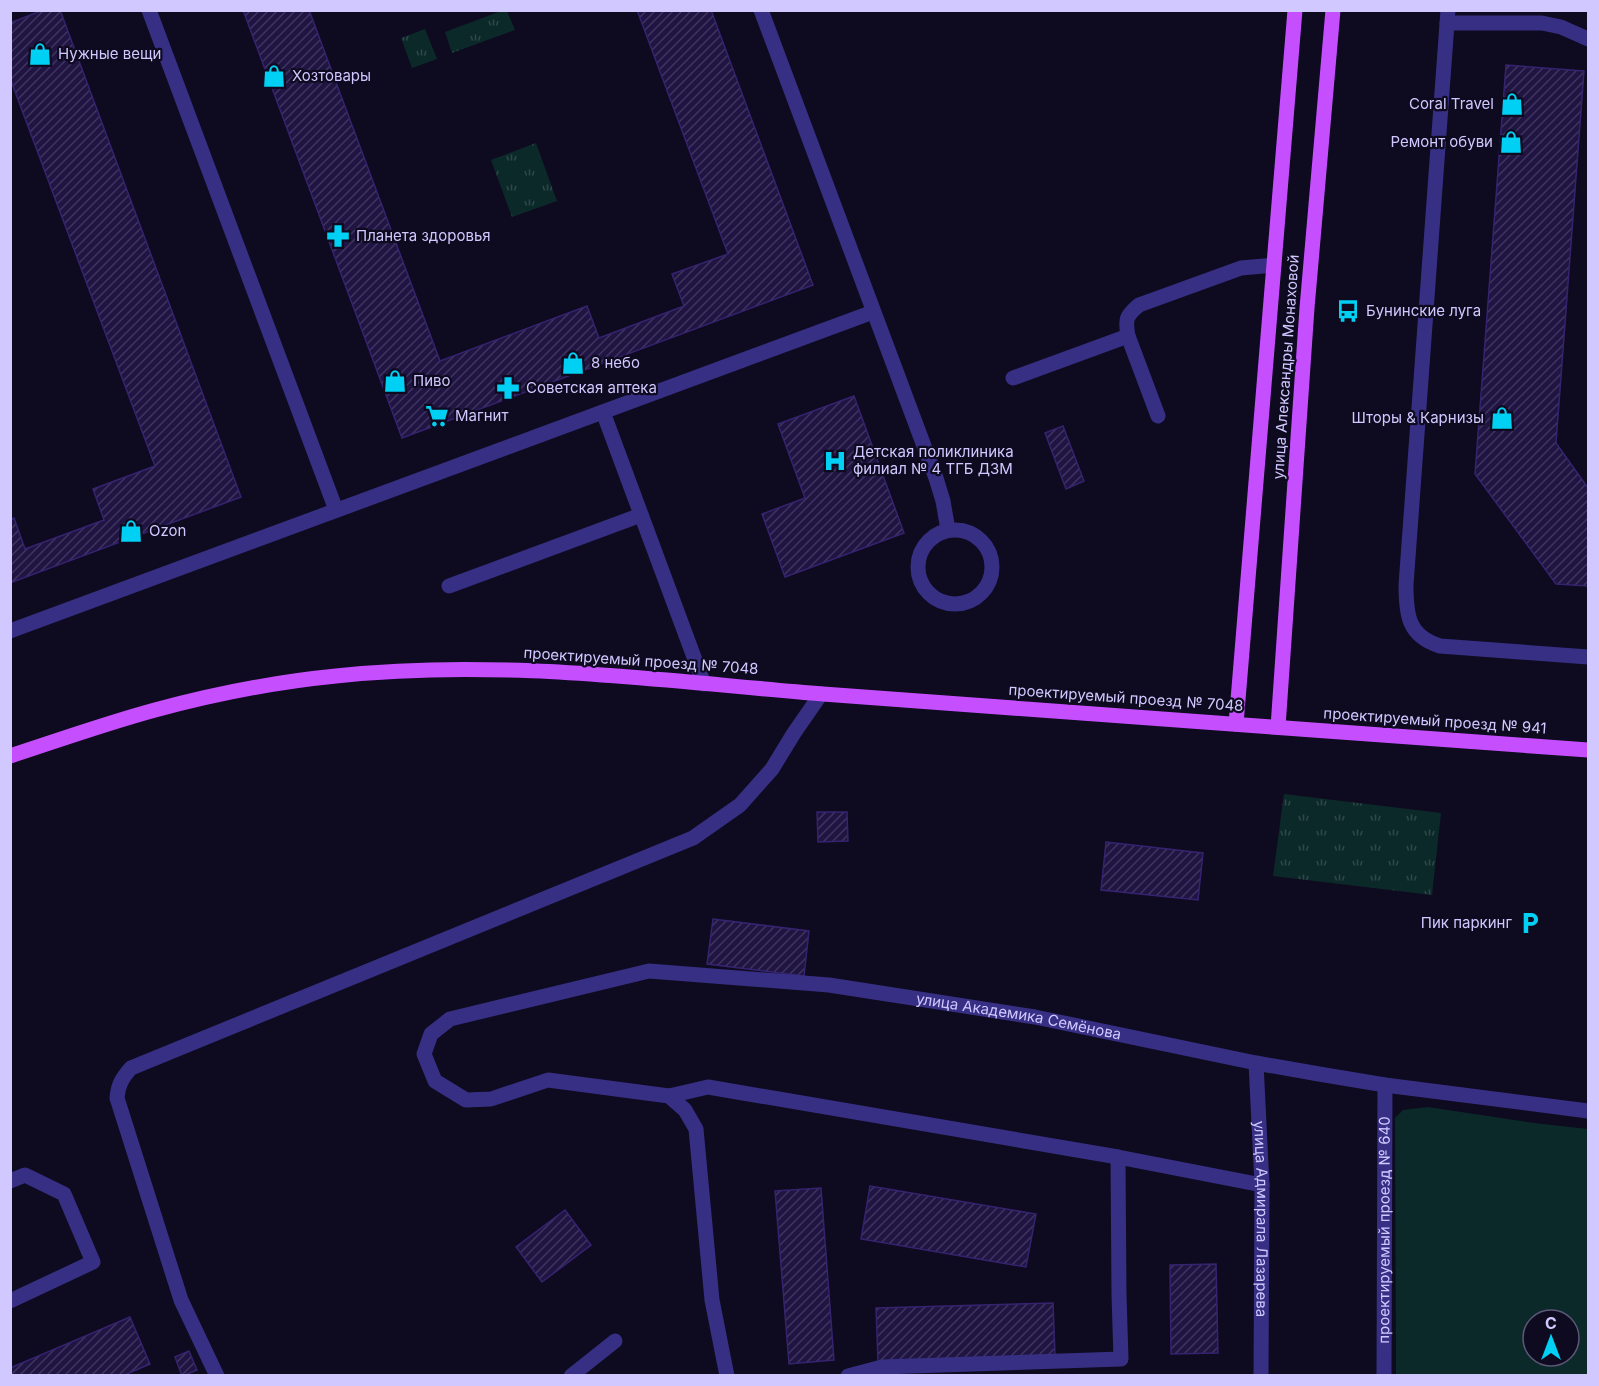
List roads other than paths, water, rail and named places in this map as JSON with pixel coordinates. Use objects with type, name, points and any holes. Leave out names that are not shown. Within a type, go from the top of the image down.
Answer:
[{"type":"main road","name":"улица Александры Монаховой","points":[[1236,724],[1295,10]]},
{"type":"main road","name":"улица Александры Монаховой","points":[[1278,727],[1307,308],[1333,10]]},
{"type":"main road","name":"проектируемый проезд № 7048","points":[[10,756],[153,711],[204,698],[267,685],[407,670],[514,669],[1278,727]]},
{"type":"main road","name":"проектируемый проезд № 941","points":[[1278,727],[1588,750]]},
{"type":"street","points":[[149,10],[336,510]]},
{"type":"street","points":[[761,10],[938,484],[948,530]]},
{"type":"street","points":[[1588,39],[1561,27],[1542,23],[1448,17],[1406,585],[1407,615],[1413,627],[1422,638],[1440,646],[1588,657]]},
{"type":"street","points":[[1158,416],[1128,336],[1126,322],[1129,313],[1138,305],[1241,268],[1274,265]]},
{"type":"street","points":[[10,631],[873,312]]},
{"type":"street","points":[[1013,378],[1128,336]]},
{"type":"street","points":[[603,412],[704,684]]},
{"type":"street","points":[[449,586],[641,515]]},
{"type":"street","points":[[948,530],[965,530],[980,538],[990,551],[993,567],[989,583],[979,596],[964,604],[948,604],[933,597],[922,584],[918,568],[921,552],[927,542],[937,534],[948,530]]},
{"type":"street","points":[[217,1376],[181,1300],[117,1098],[121,1080],[131,1068],[693,838],[740,805],[772,769],[821,694]]},
{"type":"street","name":"улица Академика Семёнова","points":[[669,1096],[548,1080],[491,1099],[466,1100],[435,1081],[424,1054],[431,1034],[450,1019],[650,971],[840,987],[1035,1017],[1256,1064],[1385,1085],[1588,1111]]},
{"type":"street","name":"улица Адмирала Лазарева","points":[[1256,1064],[1262,1185],[1262,1376]]},
{"type":"street","name":"проектируемый проезд № 640","points":[[1384,1376],[1385,1085]]},
{"type":"street","points":[[669,1096],[708,1088],[1118,1157],[1262,1185]]},
{"type":"street","points":[[669,1096],[685,1110],[696,1129],[712,1300],[727,1376]]},
{"type":"street","points":[[849,1376],[882,1367],[1121,1359],[1118,1157]]},
{"type":"street","points":[[10,1181],[25,1175],[64,1194],[93,1262],[10,1301]]},
{"type":"street","points":[[571,1376],[615,1341]]},
{"type":"place","name":"Нужные вещи","points":[[40,54]]},
{"type":"place","name":"Хозтовары","points":[[274,76]]},
{"type":"place","name":"Coral Travel","points":[[1512,104]]},
{"type":"place","name":"Ремонт обуви","points":[[1511,142]]},
{"type":"place","name":"Планета здоровья","points":[[338,236]]},
{"type":"place","name":"Бунинские луга","points":[[1348,311]]},
{"type":"place","name":"8 небо","points":[[573,363]]},
{"type":"place","name":"Пиво","points":[[395,381]]},
{"type":"place","name":"Советская аптека","points":[[508,388]]},
{"type":"place","name":"Магнит","points":[[437,416]]},
{"type":"place","name":"Шторы & Карнизы","points":[[1502,418]]},
{"type":"place","name":"Детская поликлиника филиал № 4 ТГБ ДЗМ","points":[[835,461]]},
{"type":"place","name":"Ozon","points":[[131,531]]},
{"type":"place","name":"Пик паркинг","points":[[1530,923]]}]
